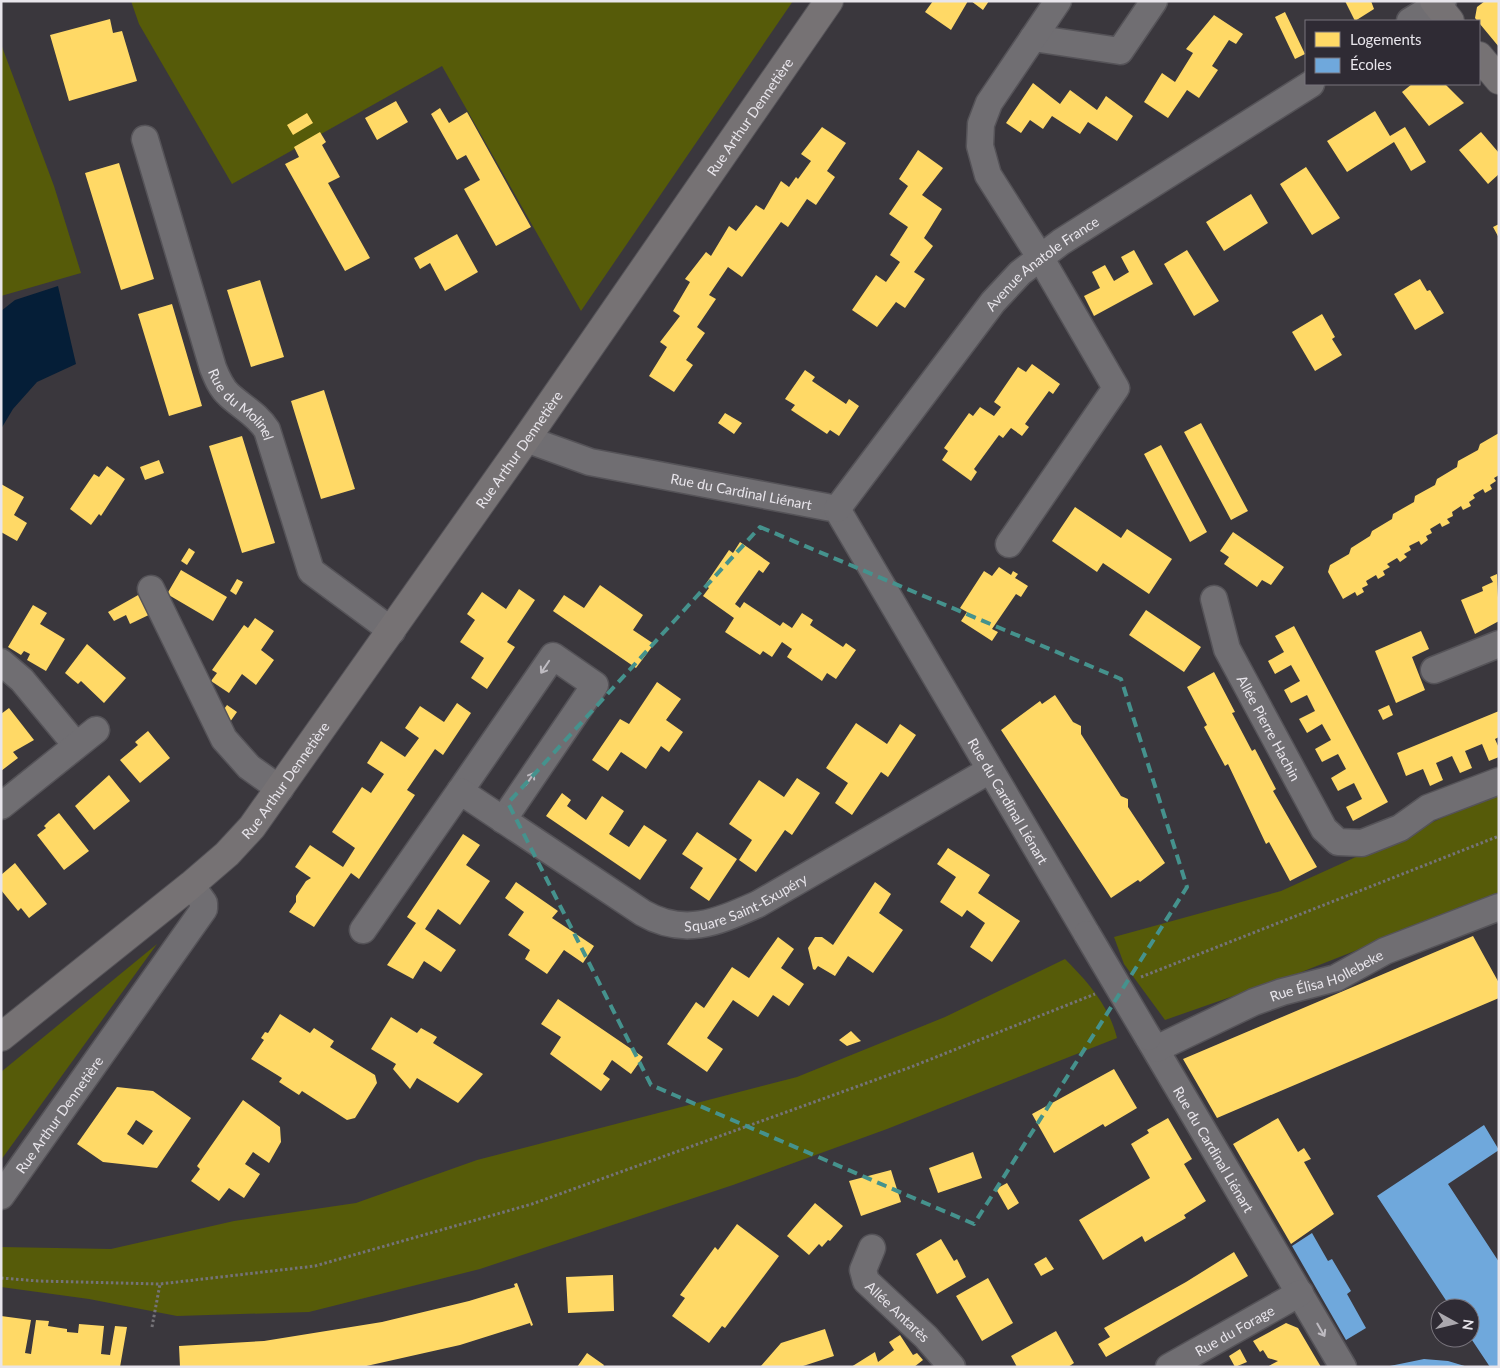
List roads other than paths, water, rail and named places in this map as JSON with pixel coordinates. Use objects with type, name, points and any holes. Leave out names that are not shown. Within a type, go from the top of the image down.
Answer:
[{"type":"street","name":"Rue Arthur Dennetière","points":[[1,1037],[191,885],[240,840],[280,789],[392,631],[829,1]]},
{"type":"street","points":[[1009,544],[1116,388],[1040,257],[988,175],[983,161],[980,139],[982,117],[989,103],[1058,1]]},
{"type":"street","points":[[1033,38],[1120,51],[1154,1]]},
{"type":"street","points":[[1412,20],[1441,7]]},
{"type":"street","points":[[1480,57],[1499,80]]},
{"type":"street","name":"Avenue Anatole France","points":[[837,509],[993,302],[1011,281],[1040,257],[1309,85]]},
{"type":"street","name":"Rue du Molinel","points":[[145,139],[213,368],[220,384],[229,395],[261,419],[267,430],[311,571],[392,631]]},
{"type":"street","name":"Rue du Cardinal Liénart","points":[[526,439],[597,463],[837,509],[1343,1367]]},
{"type":"street","points":[[151,588],[224,739],[249,767],[280,789]]},
{"type":"street","name":"Allée Pierre Hachin","points":[[1214,599],[1227,649],[1324,829],[1333,839],[1344,844],[1362,843],[1400,828],[1428,808],[1499,780]]},
{"type":"street","points":[[1434,670],[1499,644]]},
{"type":"street","points":[[363,930],[552,656],[595,685],[503,820]]},
{"type":"street","points":[[1,662],[86,737],[1,806]]},
{"type":"street","name":"Square Saint-Exupéry","points":[[460,791],[643,913],[657,921],[685,927],[712,922],[758,904],[990,770]]},
{"type":"street","name":"Rue Arthur Dennetière","points":[[1,1196],[204,909],[204,903],[191,885]]},
{"type":"street","name":"Rue Élisa Hollebeke","points":[[1152,1043],[1270,996],[1336,978],[1385,950],[1499,908]]},
{"type":"street","name":"Allée Antarès","points":[[872,1248],[863,1270],[866,1281],[926,1337],[952,1367]]},
{"type":"street","name":"Rue du Forage","points":[[1169,1367],[1300,1293]]},
{"type":"water","points":[[58,286],[76,364],[37,382],[13,409],[1,429],[1,311],[15,300]]}]
